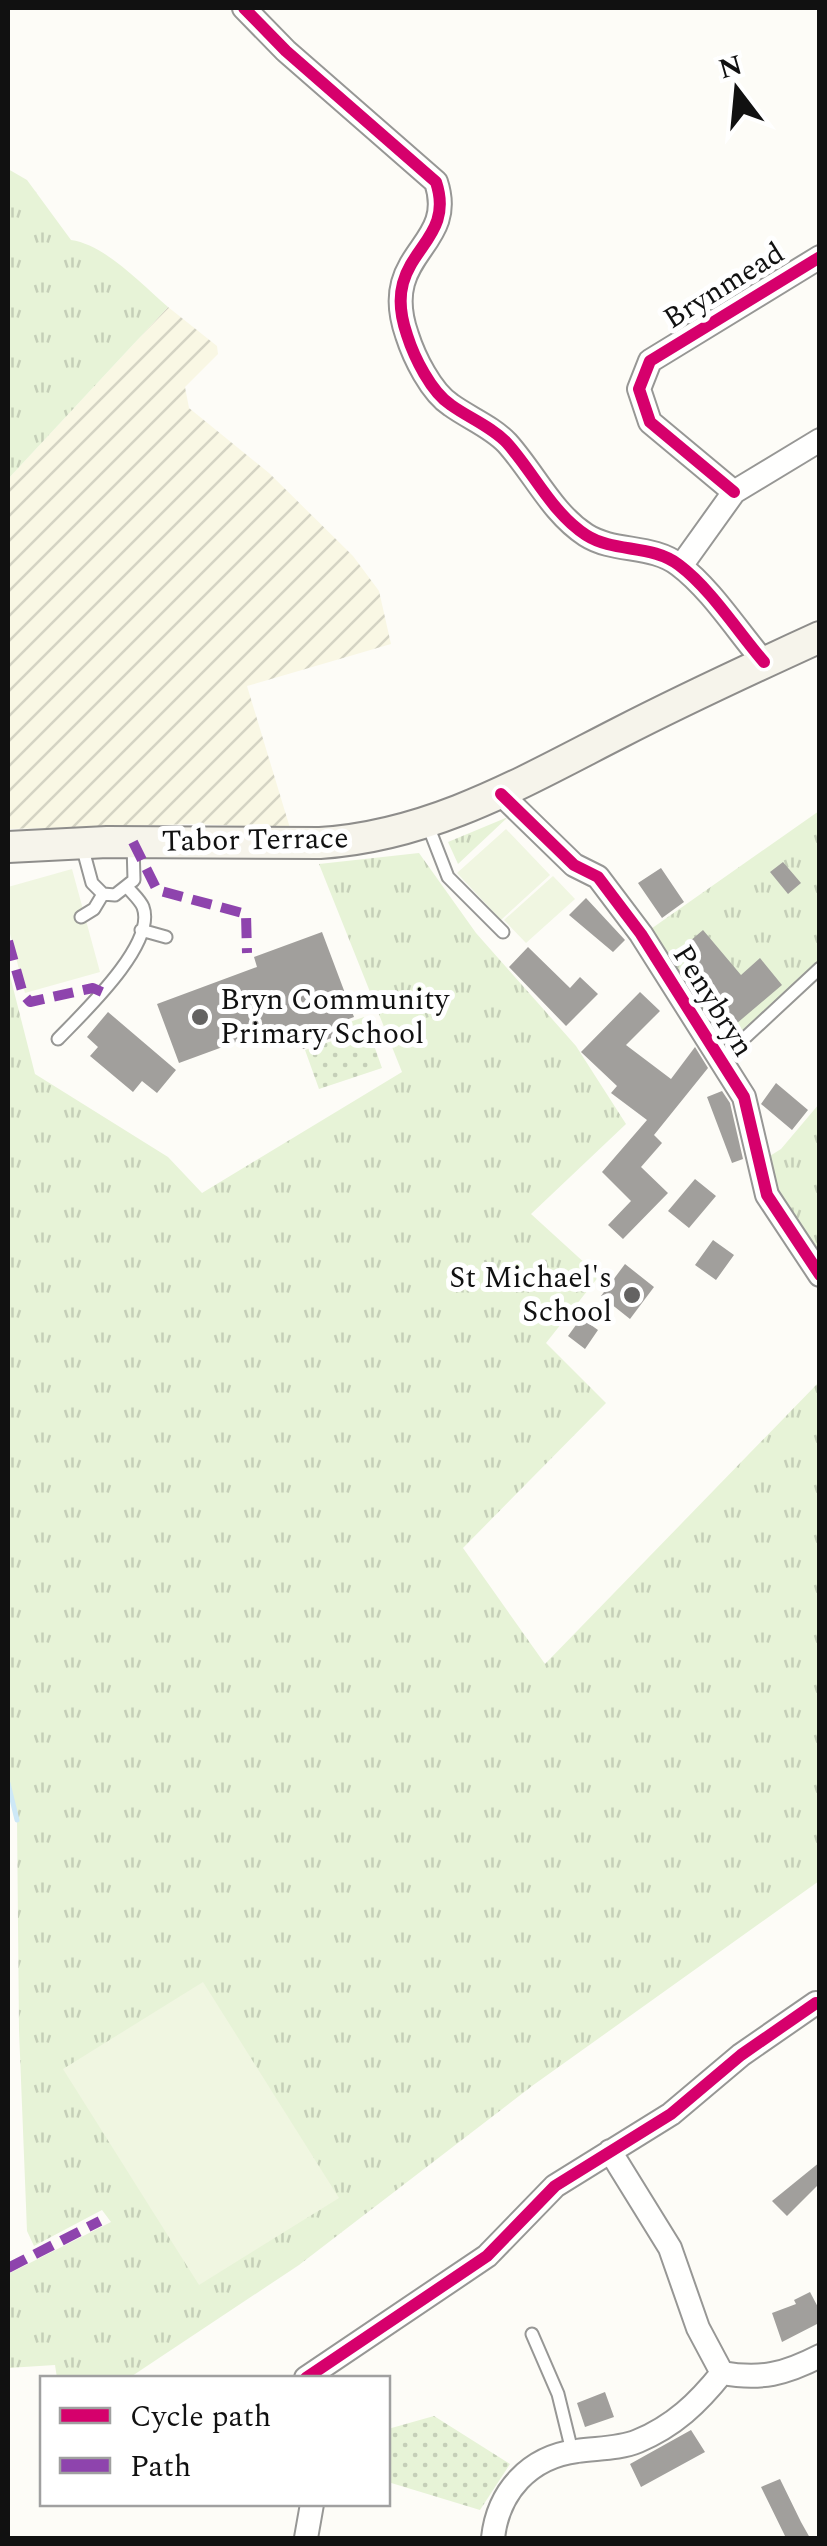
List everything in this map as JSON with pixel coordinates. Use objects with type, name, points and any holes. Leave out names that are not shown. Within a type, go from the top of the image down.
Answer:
[{"type":"main road","name":"Tabor Terrace","points":[[8,847],[81,842],[335,842],[427,823],[501,794],[820,636]]},
{"type":"street","points":[[244,8],[286,51],[436,182],[442,201],[438,224],[409,264],[398,288],[408,338],[446,402],[505,440],[560,512],[588,537],[657,552],[680,566],[764,662]]},
{"type":"street","name":"Brynmead","points":[[734,492],[650,422],[638,389],[650,361],[820,257]]},
{"type":"street","points":[[680,566],[734,492],[820,440]]},
{"type":"street","name":"Penybryn","points":[[501,794],[574,865],[598,877],[641,934],[744,1097],[768,1196],[820,1274]]},
{"type":"street","points":[[309,2376],[486,2256],[555,2186],[671,2114],[818,1999]]},
{"type":"street","points":[[610,2151],[670,2248],[698,2328],[722,2373]]},
{"type":"street","points":[[722,2373],[755,2378],[776,2376],[820,2356]]},
{"type":"street","points":[[493,2538],[495,2516],[506,2492],[525,2472],[572,2451],[634,2443],[666,2428],[696,2406],[722,2373]]},
{"type":"street","points":[[306,2538],[312,2506]]},
{"type":"lane","points":[[427,823],[448,877],[503,932]]},
{"type":"lane","points":[[81,842],[92,883],[103,894]]},
{"type":"lane","points":[[81,917],[94,909],[103,894],[128,888],[134,880],[133,842]]},
{"type":"lane","points":[[58,1039],[111,983],[146,920],[142,904],[128,888]]},
{"type":"lane","points":[[141,930],[166,937]]},
{"type":"lane","points":[[721,1060],[820,968]]},
{"type":"lane","points":[[532,2334],[558,2394],[572,2451]]},
{"type":"shaded area","points":[[168,307],[217,346],[218,354],[185,387],[189,408],[269,473],[353,556],[379,591],[391,644],[247,686],[290,828],[196,824],[8,829],[8,479]]},
{"type":"green space","points":[[8,169],[27,180],[71,240],[97,249],[168,307],[8,479]]},
{"type":"green space","points":[[819,811],[817,966],[725,1050],[648,931]]},
{"type":"green space","points":[[508,817],[458,864],[448,842]]},
{"type":"green space","points":[[506,829],[550,875],[501,920],[457,873]]},
{"type":"green space","points":[[419,853],[476,933],[576,1046],[626,1124],[531,1214],[599,1276],[546,1343],[606,1403],[463,1548],[545,1664],[819,1382],[819,1881],[532,2086],[299,2265],[132,2376],[57,2376],[55,2365],[8,2368],[8,2274],[111,2222],[102,2210],[34,2246],[27,2231],[19,2030],[17,1820],[8,1783],[8,968],[35,1074],[168,1157],[202,1193],[402,1072],[319,864]]},
{"type":"green space","points":[[72,869],[100,972],[25,993],[8,926],[8,887]]},
{"type":"green space","points":[[553,876],[575,899],[526,943],[504,920]]},
{"type":"green space","points":[[364,1017],[382,1068],[319,1089],[305,1050],[341,1038],[338,1026]]},
{"type":"green space","points":[[819,1104],[819,1258],[785,1213],[765,1159],[781,1149]]},
{"type":"green space","points":[[203,1982],[339,2198],[199,2285],[63,2069]]},
{"type":"green space","points":[[434,2416],[510,2464],[480,2510],[390,2483],[390,2428]]},
{"type":"building","points":[[783,862],[801,883],[788,894],[770,872]]},
{"type":"building","points":[[661,868],[684,902],[662,918],[638,883]]},
{"type":"building","points":[[586,898],[625,940],[613,952],[569,915]]},
{"type":"building","points":[[703,930],[741,975],[760,958],[782,985],[736,1024],[676,953]]},
{"type":"building","points":[[322,932],[354,1017],[335,1024],[339,1035],[303,1049],[299,1038],[286,1042],[280,1026],[179,1063],[157,1004],[257,967],[254,957]]},
{"type":"building","points":[[528,947],[570,988],[580,977],[598,994],[566,1026],[509,967]]},
{"type":"building","points":[[640,992],[660,1011],[626,1045],[671,1079],[695,1047],[708,1068],[654,1135],[662,1143],[641,1167],[668,1193],[623,1239],[608,1225],[631,1201],[602,1172],[647,1120],[611,1093],[617,1086],[581,1052]]},
{"type":"building","points":[[108,1012],[176,1070],[157,1093],[142,1081],[133,1092],[90,1056],[98,1047],[87,1037]]},
{"type":"building","points":[[776,1083],[808,1110],[792,1130],[761,1104]]},
{"type":"building","points":[[722,1091],[730,1103],[743,1159],[732,1163],[707,1097]]},
{"type":"building","points":[[695,1179],[716,1196],[689,1228],[668,1211]]},
{"type":"building","points":[[713,1240],[734,1255],[716,1280],[695,1265]]},
{"type":"building","points":[[625,1264],[654,1287],[630,1319],[601,1296]]},
{"type":"building","points":[[581,1318],[598,1330],[585,1349],[568,1336]]},
{"type":"building","points":[[820,2162],[820,2183],[787,2216],[772,2201]]},
{"type":"building","points":[[810,2292],[820,2311],[817,2324],[782,2342],[772,2313],[796,2304],[794,2300]]},
{"type":"building","points":[[605,2392],[614,2417],[585,2427],[577,2403]]},
{"type":"building","points":[[691,2430],[705,2452],[641,2487],[630,2464]]},
{"type":"building","points":[[780,2479],[810,2538],[786,2538],[761,2487]]},
{"type":"waterway","points":[[8,1783],[17,1820]]},
{"type":"marked path","points":[[133,842],[157,890],[246,914],[247,953]]},
{"type":"marked path","points":[[8,941],[23,994],[30,1002],[93,988],[102,992]]},
{"type":"marked path","points":[[8,2268],[100,2221]]},
{"type":"cycle path","points":[[244,8],[286,51],[436,182],[440,204],[437,222],[409,268],[402,285],[401,307],[414,353],[437,392],[507,443],[553,504],[586,535],[657,554],[679,565],[713,598],[764,662]]},
{"type":"cycle path","points":[[734,492],[650,422],[639,389],[650,361],[820,257]]},
{"type":"cycle path","points":[[501,794],[574,865],[598,877],[641,934],[744,1097],[767,1195],[820,1275]]},
{"type":"cycle path","points":[[309,2376],[487,2256],[555,2186],[671,2114],[741,2055],[816,2003]]},
{"type":"place","name":"Bryn Community Primary School","points":[[200,1017]]},
{"type":"place","name":"St Michael's School","points":[[632,1295]]}]
